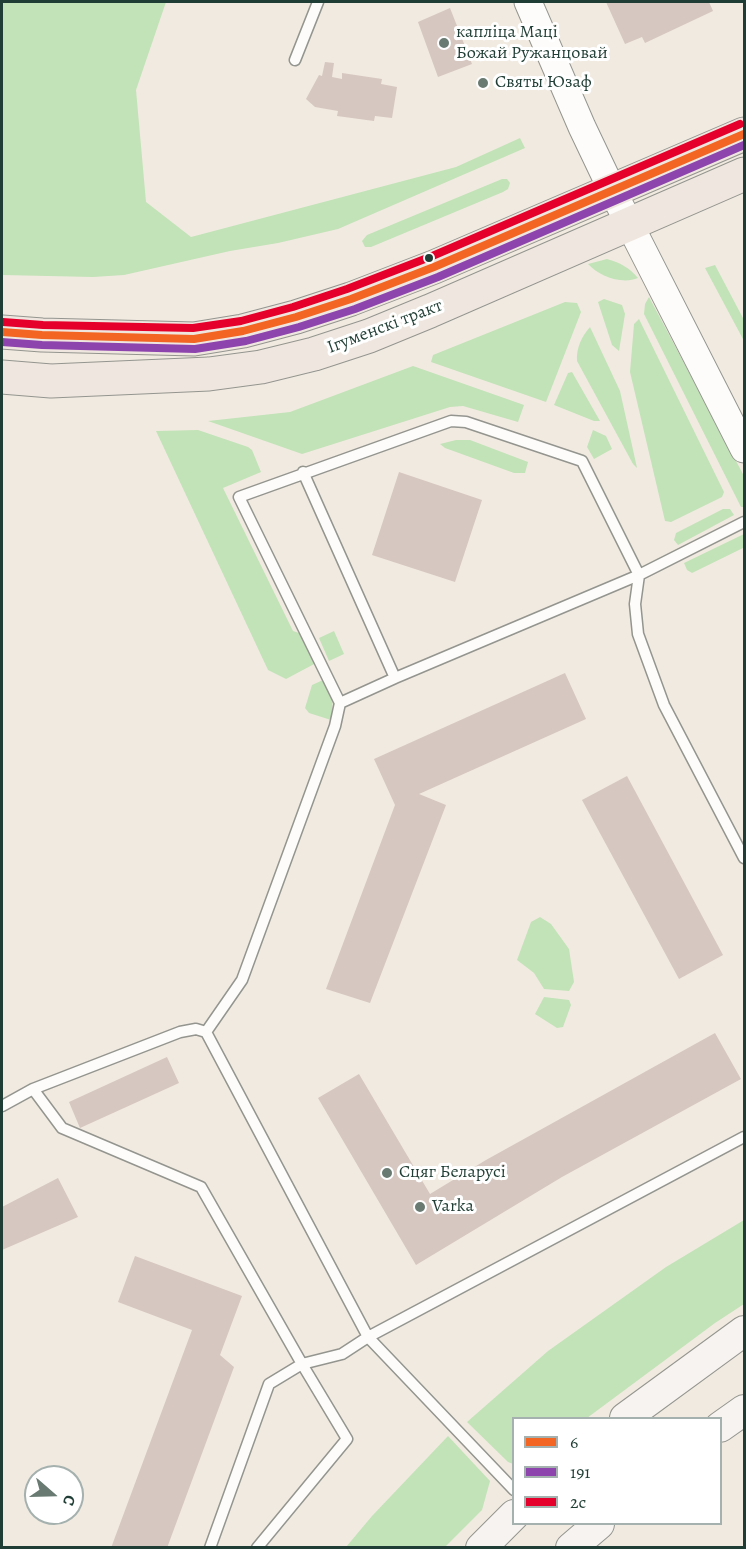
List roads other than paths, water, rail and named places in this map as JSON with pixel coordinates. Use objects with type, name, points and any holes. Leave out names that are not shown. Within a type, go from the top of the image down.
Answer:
[{"type":"main road","points":[[2,332],[194,339],[243,331],[296,317],[351,299],[434,267],[744,134]]},
{"type":"main road","name":"Ігуменскі тракт","points":[[2,377],[51,381],[209,374],[261,367],[314,354],[369,336],[430,311],[744,174]]},
{"type":"main road","points":[[628,1417],[744,1331]]},
{"type":"main road","points":[[722,1426],[744,1410]]},
{"type":"main road","points":[[481,1548],[512,1516]]},
{"type":"main road","points":[[571,1548],[598,1525]]},
{"type":"street","points":[[528,2],[612,190],[744,449]]},
{"type":"lane","points":[[295,60],[318,2]]},
{"type":"lane","points":[[206,1032],[242,980],[335,726],[340,704],[239,497],[303,472],[451,421],[466,422],[582,461],[639,575],[634,604],[638,634],[664,705],[744,858]]},
{"type":"lane","points":[[303,472],[395,678]]},
{"type":"lane","points":[[340,704],[395,678],[639,575],[744,522]]},
{"type":"lane","points":[[2,1106],[33,1089],[180,1032],[196,1029],[206,1032],[368,1337],[512,1489]]},
{"type":"lane","points":[[33,1089],[62,1128],[201,1187],[347,1438],[257,1548]]},
{"type":"lane","points":[[210,1548],[269,1384],[302,1364],[342,1354],[368,1337],[744,1137]]},
{"type":"place","name":"капліца Маці Божай Ружанцовай","points":[[444,43]]},
{"type":"place","name":"Святы Юзаф","points":[[483,83]]},
{"type":"place","name":"Сцяг Беларусі","points":[[387,1173]]},
{"type":"place","name":"Varka","points":[[420,1207]]}]
